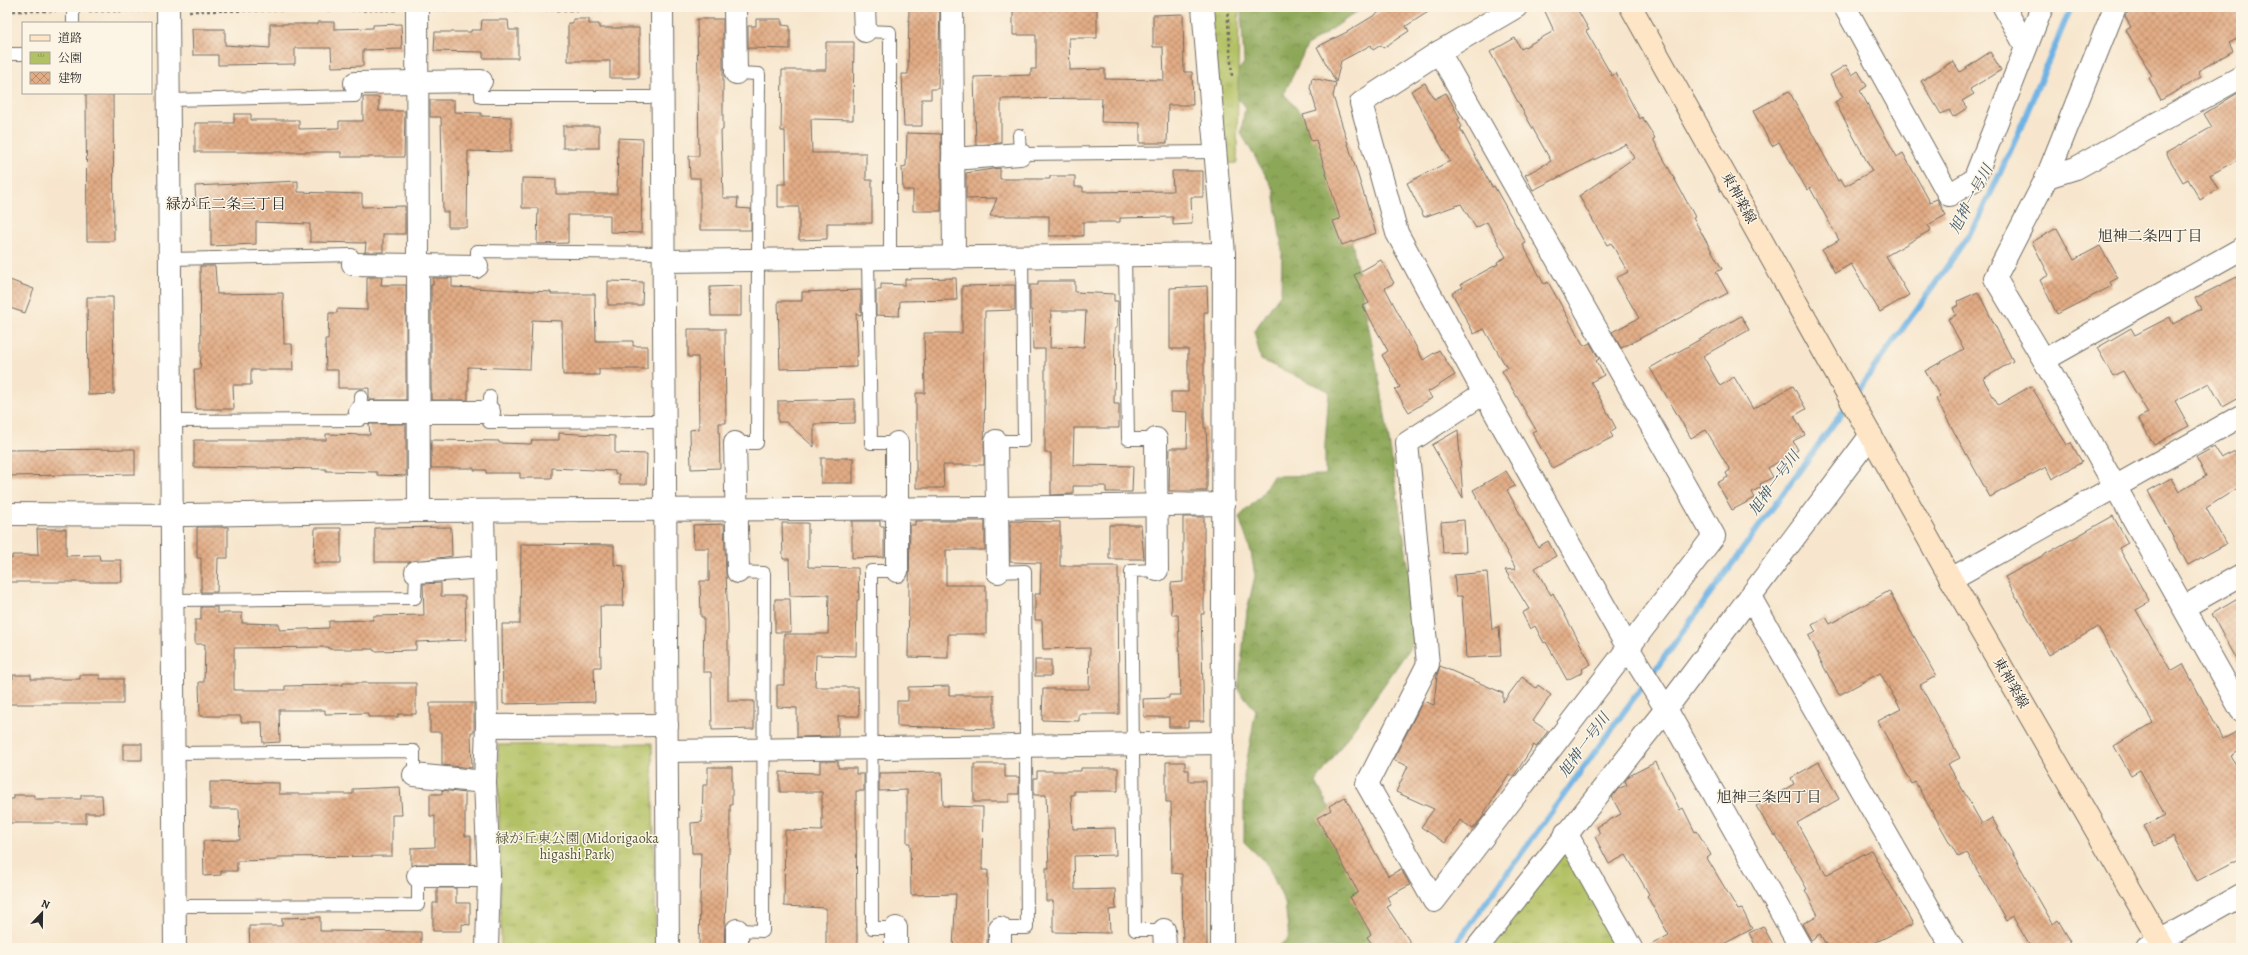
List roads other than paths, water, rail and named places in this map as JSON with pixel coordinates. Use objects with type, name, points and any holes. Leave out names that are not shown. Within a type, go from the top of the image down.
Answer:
[{"type":"main road","name":"東神楽線","points":[[1631,7],[2157,945]]},
{"type":"street","points":[[734,7],[736,73]]},
{"type":"street","points":[[864,7],[865,31]]},
{"type":"street","points":[[952,7],[954,258]]},
{"type":"street","points":[[1203,7],[1217,152],[1224,254],[1222,948]]},
{"type":"street","points":[[1516,7],[1439,52],[1361,102],[1397,232],[1484,393],[1632,655],[1666,709],[1801,948]]},
{"type":"street","points":[[1845,7],[1949,195],[1974,180],[2042,7]]},
{"type":"street","points":[[2004,7],[2026,47]]},
{"type":"street","points":[[2115,7],[2047,177],[1995,278],[2044,360],[2241,710]]},
{"type":"street","points":[[168,9],[175,948]]},
{"type":"street","points":[[662,9],[668,948]]},
{"type":"street","points":[[417,10],[419,511]]},
{"type":"street","points":[[1439,52],[1714,536],[1632,655],[1434,901],[1367,784],[1428,664],[1407,443],[1484,393]]},
{"type":"street","points":[[2047,177],[2076,168],[2241,77]]},
{"type":"street","points":[[355,83],[481,81]]},
{"type":"street","points":[[953,159],[1020,144]]},
{"type":"street","points":[[2044,360],[2241,249]]},
{"type":"street","points":[[664,257],[758,260],[1224,254]]},
{"type":"street","points":[[353,269],[418,264],[477,271]]},
{"type":"street","points":[[360,404],[419,413],[490,405]]},
{"type":"street","points":[[1951,579],[2114,486],[2241,416]]},
{"type":"street","points":[[1477,948],[1566,832],[1666,709],[1871,435]]},
{"type":"street","points":[[1156,439],[1157,570]]},
{"type":"street","points":[[996,441],[998,572]]},
{"type":"street","points":[[735,442],[738,572]]},
{"type":"street","points":[[897,443],[897,572]]},
{"type":"street","points":[[7,514],[997,508],[1224,504]]},
{"type":"street","points":[[483,511],[487,726],[485,782],[489,876],[487,948]]},
{"type":"street","points":[[416,572],[484,567]]},
{"type":"street","points":[[2184,607],[2241,575]]},
{"type":"street","points":[[1750,597],[1952,948]]},
{"type":"street","points":[[487,726],[666,725]]},
{"type":"street","points":[[667,751],[1223,742]]},
{"type":"street","points":[[414,775],[485,782]]},
{"type":"street","points":[[1566,832],[1631,948]]},
{"type":"street","points":[[418,876],[489,876]]},
{"type":"street","points":[[2157,945],[2241,895]]},
{"type":"lane","points":[[865,31],[890,32],[890,258]]},
{"type":"lane","points":[[7,54],[22,54]]},
{"type":"lane","points":[[735,442],[757,443],[759,74],[736,73]]},
{"type":"lane","points":[[481,81],[481,97],[663,98]]},
{"type":"lane","points":[[169,100],[355,96],[355,83]]},
{"type":"lane","points":[[1020,144],[1217,152]]},
{"type":"lane","points":[[477,271],[477,251],[664,257]]},
{"type":"lane","points":[[170,259],[352,255],[353,269]]},
{"type":"lane","points":[[1125,255],[1128,439],[1156,439]]},
{"type":"lane","points":[[996,441],[1024,441],[1022,257]]},
{"type":"lane","points":[[868,259],[870,443],[897,443]]},
{"type":"lane","points":[[171,421],[360,420],[360,404]]},
{"type":"lane","points":[[490,405],[489,422],[665,421]]},
{"type":"lane","points":[[1157,570],[1131,571],[1135,930],[1164,939]]},
{"type":"lane","points":[[896,938],[872,928],[871,571],[897,572]]},
{"type":"lane","points":[[998,572],[1025,571],[1026,745],[1027,928],[1000,938]]},
{"type":"lane","points":[[173,600],[416,598],[416,572]]},
{"type":"lane","points":[[737,939],[763,931],[764,750],[764,573],[738,572]]},
{"type":"lane","points":[[174,752],[414,751],[414,775]]},
{"type":"lane","points":[[175,906],[418,905],[418,876]]},
{"type":"waterway","name":"旭神一号川","points":[[1853,397],[1935,284],[1978,221],[2017,136],[2071,7]]},
{"type":"waterway","name":"旭神一号川","points":[[1650,677],[1848,404]]},
{"type":"waterway","name":"旭神一号川","points":[[1453,948],[1644,684]]},
{"type":"district","name":"緑が丘二条三丁目","points":[[226,204]]},
{"type":"district","name":"旭神二条四丁目","points":[[2150,236]]},
{"type":"district","name":"旭神三条四丁目","points":[[1769,797]]},
{"type":"park label","name":"緑が丘東公園 (Midorigaoka higashi Park)","points":[[577,846]]}]
